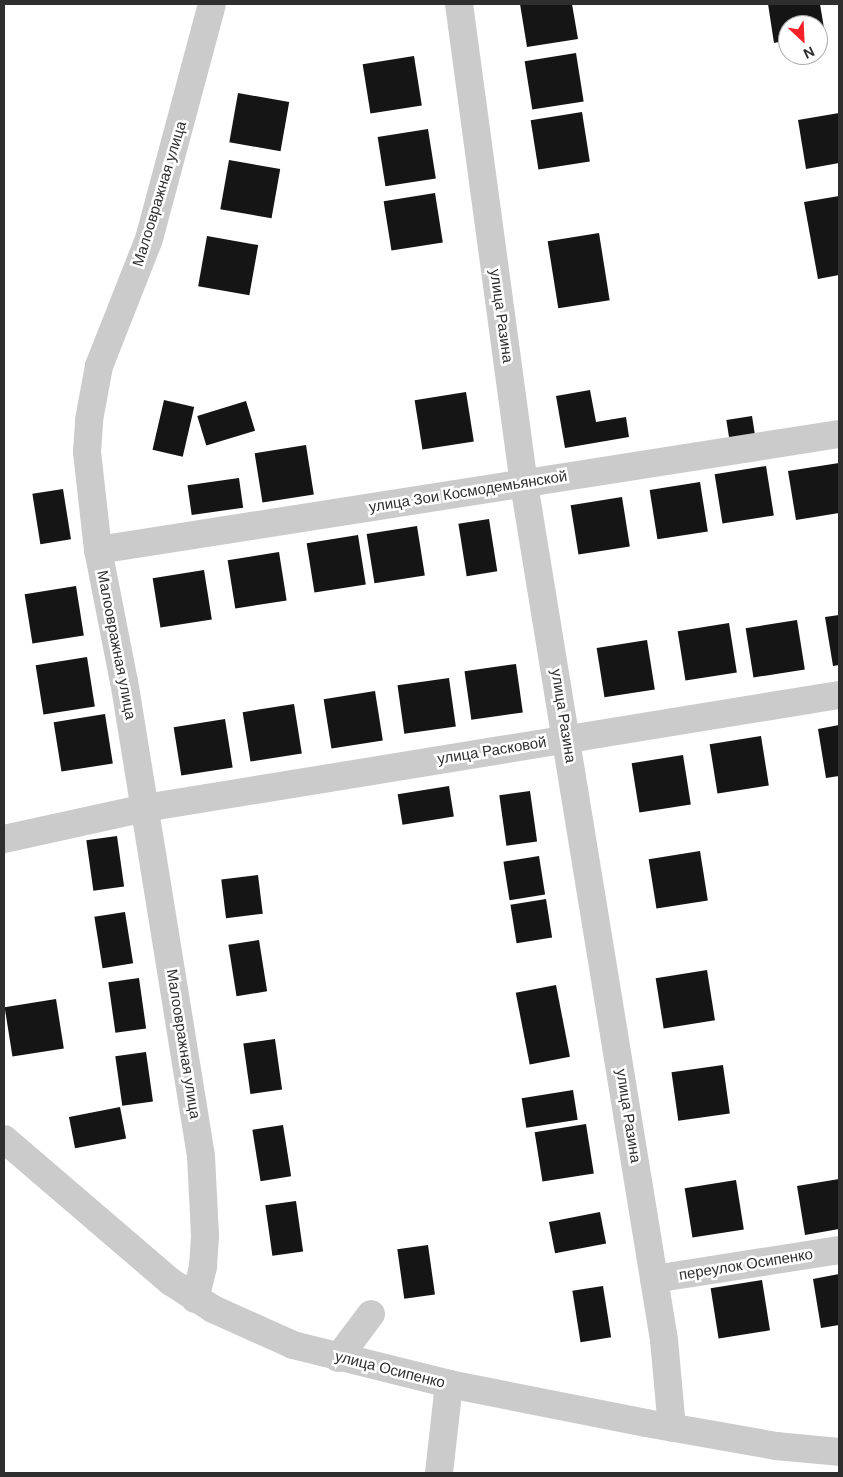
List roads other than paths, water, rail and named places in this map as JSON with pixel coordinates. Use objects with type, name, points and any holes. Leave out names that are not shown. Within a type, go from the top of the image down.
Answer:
[{"type":"street","name":"Малоовражная улица","points":[[195,1299],[203,1266],[206,1235],[201,1156],[124,682],[98,550],[87,452],[92,396],[100,366],[149,239],[212,4]]},
{"type":"street","name":"улица Разина","points":[[459,4],[524,484],[664,1340],[672,1428]]},
{"type":"street","name":"улица Зои Космодемьянской","points":[[98,550],[839,434]]},
{"type":"street","name":"улица Расковой","points":[[4,839],[145,808],[839,695]]},
{"type":"street","name":"улица Осипенко","points":[[4,1139],[146,1263],[195,1299],[293,1345],[338,1358],[448,1384],[672,1428],[776,1446],[839,1452]]},
{"type":"street","name":"переулок Осипенко","points":[[654,1279],[839,1250]]},
{"type":"street","points":[[338,1358],[371,1314]]},
{"type":"street","points":[[439,1473],[448,1384]]}]
